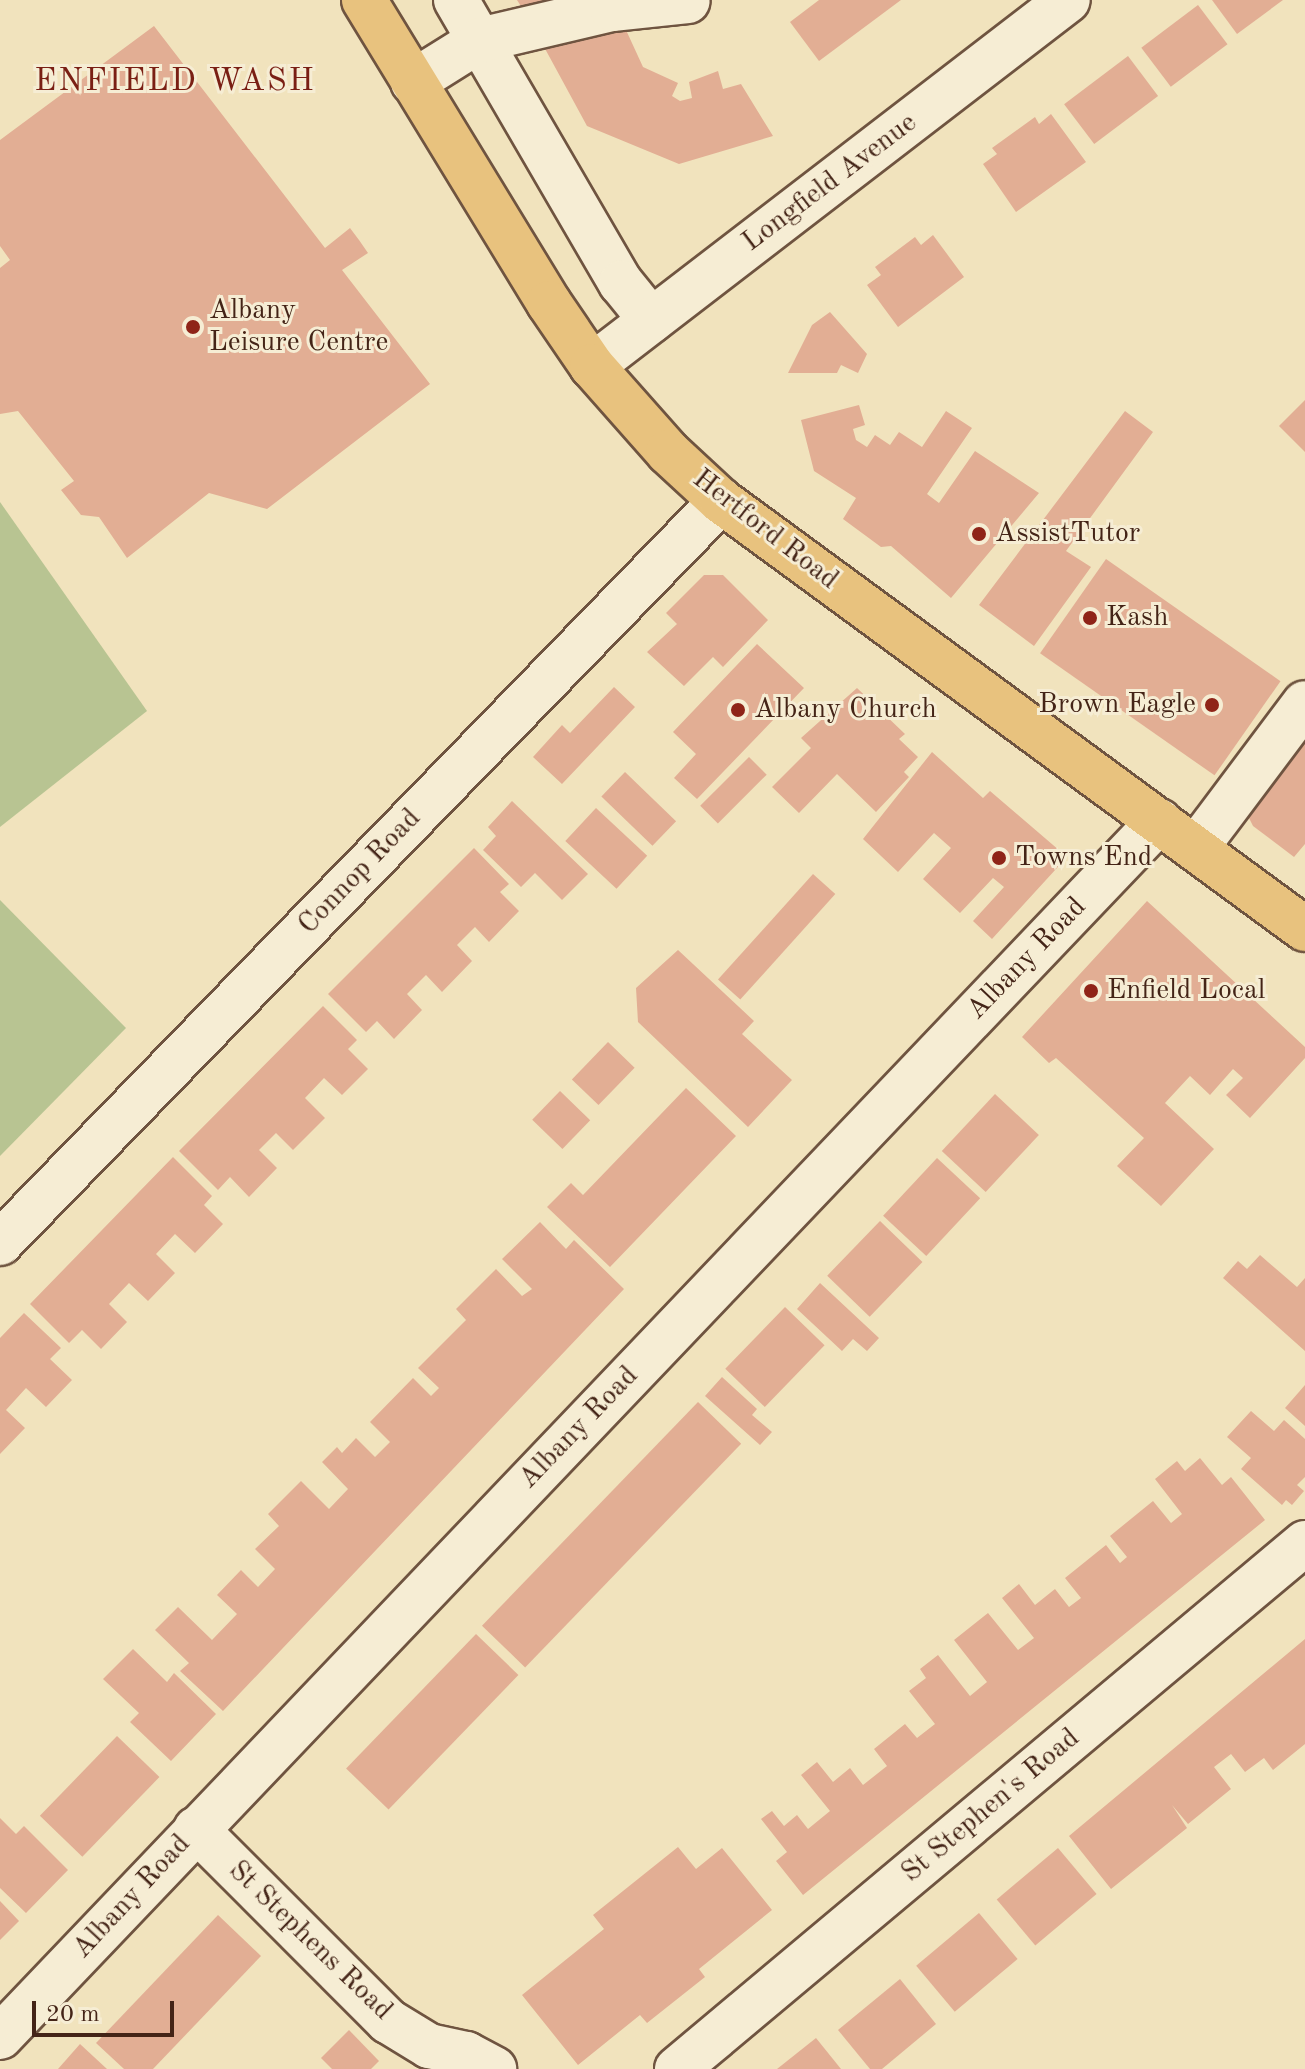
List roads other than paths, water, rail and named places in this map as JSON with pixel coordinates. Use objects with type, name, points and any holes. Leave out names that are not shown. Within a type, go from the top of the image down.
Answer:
[{"type":"main road","name":"Hertford Road","points":[[364,0],[511,245],[592,366],[668,452],[721,501],[1305,929]]},
{"type":"street","points":[[456,0],[599,245],[651,320]]},
{"type":"street","name":"Longfield Avenue","points":[[592,366],[1068,0]]},
{"type":"street","points":[[413,82],[480,40],[612,9],[688,1]]},
{"type":"street","name":"Connop Road","points":[[0,1243],[721,501]]},
{"type":"street","points":[[1196,848],[1305,703]]},
{"type":"street","name":"Albany Road","points":[[0,2037],[1159,821]]},
{"type":"street","name":"St Stephen's Road","points":[[677,2069],[1305,1543]]},
{"type":"street","name":"St Stephens Road","points":[[196,1829],[388,2021],[429,2046],[466,2054],[494,2069]]},
{"type":"place","name":"Albany Leisure Centre","points":[[193,327]]},
{"type":"place","name":"AssistTutor","points":[[979,534]]},
{"type":"place","name":"Kash","points":[[1090,618]]},
{"type":"place","name":"Brown Eagle","points":[[1212,705]]},
{"type":"place","name":"Albany Church","points":[[738,710]]},
{"type":"place","name":"Towns End","points":[[999,858]]},
{"type":"place","name":"Enfield Local","points":[[1091,991]]},
{"type":"district","name":"ENFIELD WASH","points":[[175,82]]}]
